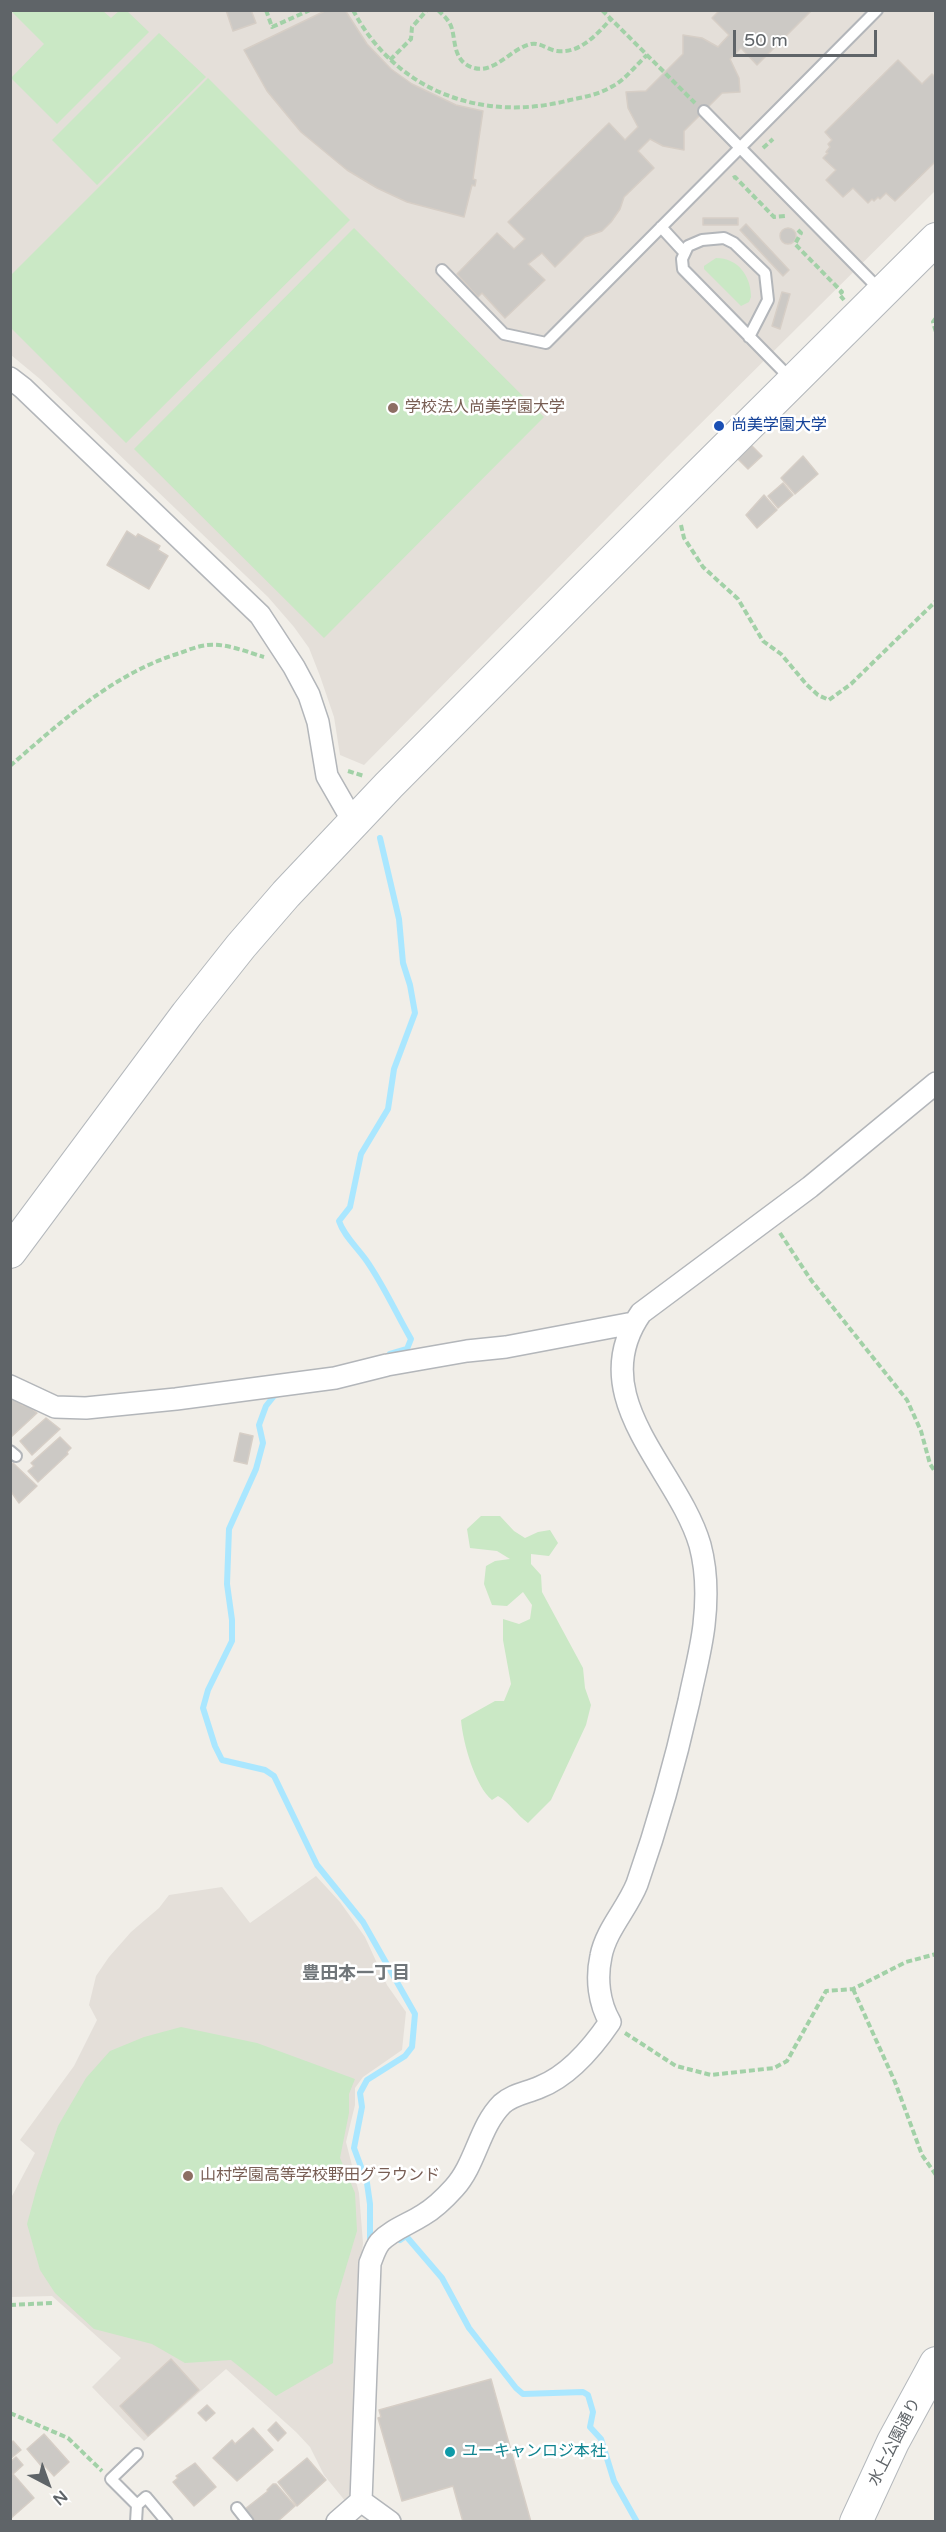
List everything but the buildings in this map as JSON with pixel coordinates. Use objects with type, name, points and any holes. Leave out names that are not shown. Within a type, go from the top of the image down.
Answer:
[{"type":"street","points":[[10,1252],[127,1093],[241,946],[286,894],[668,506],[936,239]]},
{"type":"street","points":[[10,378],[260,615],[294,667],[309,695],[318,722],[327,776],[354,823]]},
{"type":"street","points":[[338,2522],[361,2500],[370,2263],[376,2248],[388,2235],[438,2204],[456,2186],[486,2127],[502,2104],[521,2092],[551,2082],[588,2050],[610,2022],[600,1998],[601,1955],[611,1930],[634,1890],[672,1774],[702,1635],[705,1570],[699,1543],[633,1419],[625,1391],[623,1366],[627,1338],[633,1323],[640,1313],[770,1218],[936,1083]]},
{"type":"street","points":[[10,1386],[56,1407],[86,1408],[335,1378],[387,1365],[467,1351],[506,1347],[633,1323]]},
{"type":"street","name":"水上公園通り","points":[[856,2522],[893,2442],[936,2363]]},
{"type":"street","points":[[361,2500],[390,2522]]},
{"type":"lane","points":[[442,270],[504,334],[546,343],[741,150],[877,10]]},
{"type":"lane","points":[[704,111],[882,292]]},
{"type":"lane","points":[[661,227],[684,252]]},
{"type":"lane","points":[[749,337],[768,300],[765,273],[734,243],[724,238],[702,240],[688,246],[684,252],[684,269],[749,337],[793,381]]},
{"type":"lane","points":[[137,2454],[111,2479],[137,2505]]},
{"type":"lane","points":[[136,2522],[137,2505],[146,2497],[167,2522]]},
{"type":"lane","points":[[237,2508],[248,2522]]},
{"type":"path","points":[[266,10],[272,27],[310,10]]},
{"type":"path","points":[[353,10],[364,32],[401,72],[444,95],[477,106],[542,108],[599,93],[616,85],[647,55]]},
{"type":"path","points":[[390,60],[411,39],[412,27],[426,10]]},
{"type":"path","points":[[438,10],[452,28],[458,56],[475,68],[485,69],[505,60],[524,46],[534,43],[557,51],[583,46],[611,20]]},
{"type":"path","points":[[602,10],[704,111]]},
{"type":"path","points":[[763,148],[773,139]]},
{"type":"path","points":[[729,182],[735,177],[774,217],[783,215],[789,221]]},
{"type":"path","points":[[795,227],[801,233],[795,244],[842,292],[839,294],[844,300]]},
{"type":"path","points":[[936,318],[933,322],[936,332]]},
{"type":"path","points":[[668,506],[679,520],[684,537],[697,559],[738,599],[763,641],[781,654],[818,695],[829,700],[851,684],[936,601]]},
{"type":"path","points":[[10,766],[103,690],[129,673],[158,660],[206,645],[228,647],[294,667]]},
{"type":"path","points":[[345,770],[365,776]]},
{"type":"path","points":[[770,1218],[812,1280],[907,1400],[921,1431],[930,1464],[936,1473]]},
{"type":"path","points":[[610,2022],[676,2066],[711,2075],[774,2068],[787,2061],[826,1990],[853,1989],[906,1962],[936,1954]]},
{"type":"path","points":[[853,1989],[895,2082],[922,2155],[936,2175]]},
{"type":"path","points":[[10,2305],[52,2303]]},
{"type":"path","points":[[10,2413],[68,2438],[111,2479]]},
{"type":"shaded area","name":"学校法人尚美学園大学","points":[[11,11],[935,11],[935,191],[673,451],[364,765],[340,755],[334,717],[320,676],[309,648],[294,627],[268,597],[40,379],[11,355]]},
{"type":"shaded area","name":"山村学園高等学校野田グラウンド","points":[[316,1876],[340,1902],[365,1937],[387,1985],[406,2012],[402,2050],[363,2077],[355,2088],[355,2105],[346,2142],[359,2193],[363,2243],[359,2283],[353,2496],[346,2502],[324,2475],[310,2447],[226,2369],[144,2441],[92,2387],[121,2358],[52,2296],[11,2297],[11,2198],[35,2153],[20,2140],[74,2066],[97,2020],[89,2005],[96,1976],[109,1957],[131,1932],[159,1908],[169,1895],[222,1887],[250,1923]]},
{"type":"green space","points":[[11,11],[103,11],[111,18],[119,11],[127,11],[149,32],[57,124],[11,78],[44,44]]},
{"type":"green space","points":[[159,33],[206,77],[97,185],[52,140]]},
{"type":"green space","points":[[208,78],[350,220],[126,443],[11,328],[11,275]]},
{"type":"green space","points":[[354,228],[544,417],[324,638],[134,449]]},
{"type":"green space","points":[[716,258],[731,261],[746,275],[751,297],[749,302],[741,306],[704,269],[704,266]]},
{"type":"green space","points":[[481,1516],[500,1516],[514,1531],[525,1538],[550,1530],[558,1543],[549,1556],[531,1554],[531,1564],[541,1575],[542,1592],[583,1668],[585,1688],[591,1705],[586,1725],[551,1800],[528,1823],[498,1796],[492,1800],[480,1785],[467,1752],[462,1729],[461,1720],[495,1701],[504,1701],[511,1684],[503,1640],[503,1619],[519,1624],[530,1619],[532,1605],[523,1592],[507,1606],[492,1605],[484,1584],[486,1566],[495,1561],[510,1559],[497,1551],[470,1548],[467,1529]]},
{"type":"green space","points":[[181,2027],[257,2043],[355,2079],[349,2094],[349,2113],[340,2158],[355,2193],[357,2231],[336,2301],[333,2363],[276,2396],[231,2360],[185,2363],[152,2344],[94,2329],[55,2293],[40,2270],[27,2224],[58,2126],[86,2078],[110,2051],[144,2037]]},
{"type":"waterway","points":[[380,838],[399,919],[403,963],[415,1013],[394,1069],[388,1109],[361,1154],[350,1207],[339,1221],[378,1279],[411,1339],[407,1349],[390,1354]]},
{"type":"waterway","points":[[279,1394],[274,1396],[266,1406],[259,1425],[263,1443],[256,1469],[229,1529],[227,1584],[232,1620],[232,1641],[208,1690],[203,1708],[222,1760],[265,1770],[274,1776],[317,1865],[363,1922],[415,2014],[412,2047],[405,2056],[367,2080],[360,2093],[362,2107],[354,2148],[367,2183],[370,2204],[370,2243]]},
{"type":"waterway","points":[[400,2240],[406,2236],[442,2278],[469,2328],[523,2394],[583,2392],[588,2395],[593,2412],[590,2427],[601,2439],[614,2481],[637,2522]]},
{"type":"place","name":"学校法人尚美学園大学","points":[[393,408]]},
{"type":"place","name":"尚美学園大学","points":[[719,426]]},
{"type":"place","name":"山村学園高等学校野田グラウンド","points":[[188,2176]]},
{"type":"place","name":"ユーキャンロジ本社","points":[[450,2452]]},
{"type":"district","name":"豊田本一丁目","points":[[356,1974]]}]
